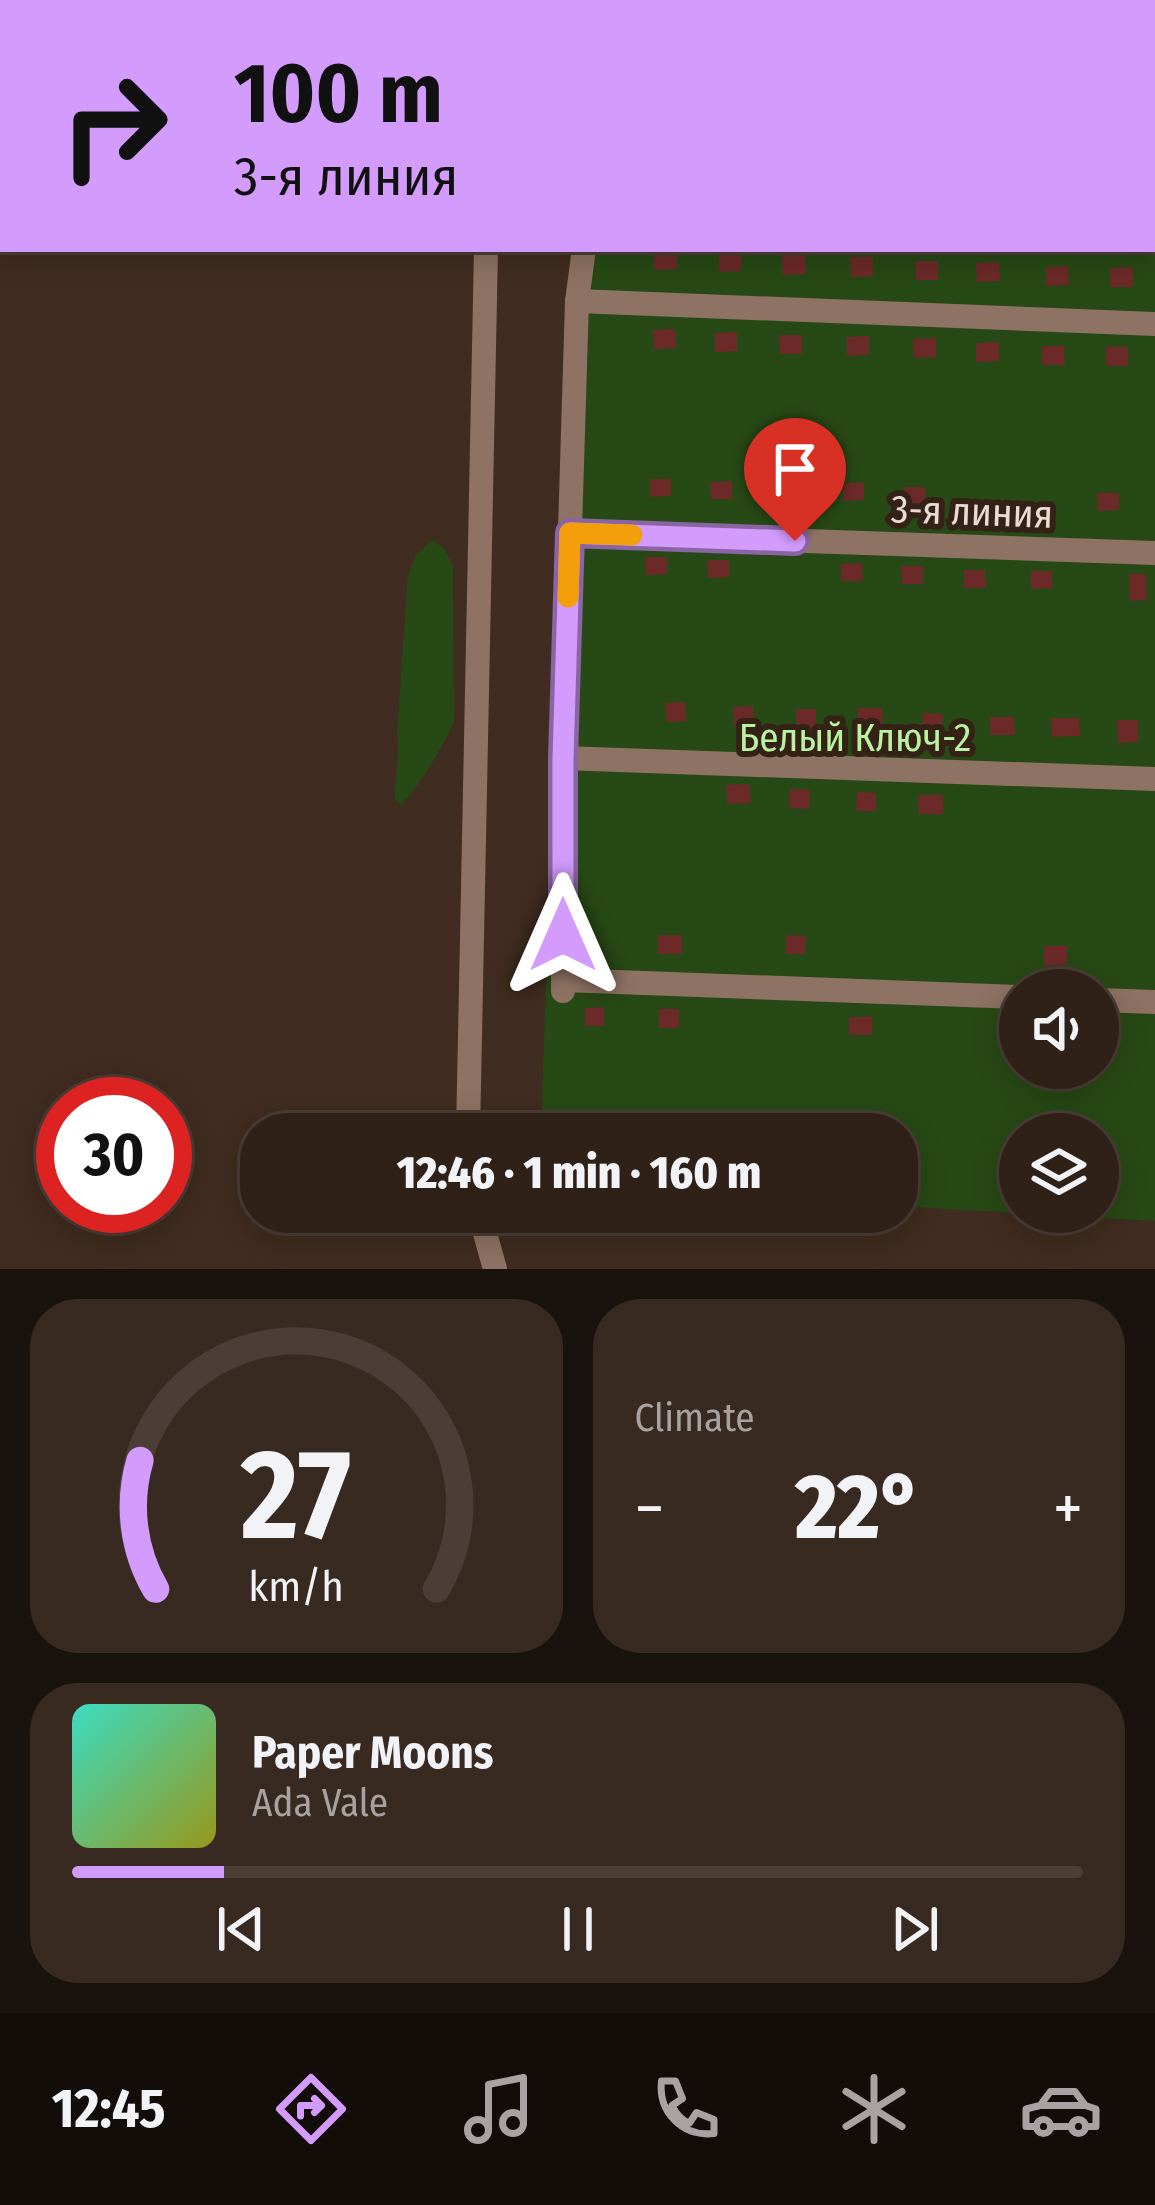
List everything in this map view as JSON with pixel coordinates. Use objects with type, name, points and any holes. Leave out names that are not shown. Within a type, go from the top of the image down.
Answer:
[{"type":"street","points":[[468,1113],[486,252]]},
{"type":"street","points":[[584,252],[577,301],[563,758],[563,985],[999,996]]},
{"type":"street","points":[[577,301],[1155,324]]},
{"type":"street","name":"3-я линия","points":[[570,533],[1155,553]]},
{"type":"street","points":[[563,758],[1155,779]]},
{"type":"street","points":[[1119,1001],[1155,1002]]},
{"type":"street","points":[[485,1233],[495,1269]]},
{"type":"green space","name":"Белый Ключ-2","points":[[570,252],[1155,252],[1155,1221],[1119,1219],[1119,1113],[999,1113],[999,1212],[918,1207],[918,1113],[542,1113]]},
{"type":"green space","points":[[432,540],[444,548],[453,566],[454,721],[430,766],[400,805],[395,799],[397,734],[408,575],[416,555]]},
{"type":"building","points":[[654,252],[677,252],[677,269],[654,270]]},
{"type":"building","points":[[741,252],[741,271],[719,272],[719,253]]},
{"type":"building","points":[[805,253],[806,274],[783,275],[782,254]]},
{"type":"building","points":[[850,257],[873,257],[873,276],[851,277]]},
{"type":"building","points":[[915,261],[938,261],[938,280],[916,280]]},
{"type":"building","points":[[999,262],[1000,281],[977,282],[976,263]]},
{"type":"building","points":[[1068,266],[1069,285],[1046,286],[1046,267]]},
{"type":"building","points":[[1133,267],[1133,287],[1110,287],[1110,268]]},
{"type":"building","points":[[675,329],[676,348],[654,349],[653,330]]},
{"type":"building","points":[[737,332],[737,351],[715,352],[715,333]]},
{"type":"building","points":[[779,335],[802,335],[802,354],[780,354]]},
{"type":"building","points":[[869,336],[869,355],[847,356],[847,337]]},
{"type":"building","points":[[936,338],[936,357],[914,358],[913,339]]},
{"type":"building","points":[[999,342],[999,361],[976,362],[976,343]]},
{"type":"building","points":[[1042,346],[1064,346],[1065,365],[1042,365]]},
{"type":"building","points":[[1106,347],[1128,347],[1128,366],[1106,366]]},
{"type":"building","points":[[650,479],[671,479],[671,496],[650,497]]},
{"type":"building","points":[[732,481],[732,499],[711,499],[710,482]]},
{"type":"building","points":[[796,482],[796,500],[775,500],[775,483]]},
{"type":"building","points":[[843,483],[864,483],[864,500],[843,501]]},
{"type":"building","points":[[904,487],[925,487],[926,504],[904,504]]},
{"type":"building","points":[[1097,493],[1119,493],[1119,510],[1098,511]]},
{"type":"building","points":[[645,557],[667,557],[667,574],[646,575]]},
{"type":"building","points":[[707,560],[729,560],[729,577],[708,578]]},
{"type":"building","points":[[862,563],[863,581],[841,581],[841,564]]},
{"type":"building","points":[[901,566],[923,566],[923,584],[902,584]]},
{"type":"building","points":[[964,570],[985,570],[986,588],[964,588]]},
{"type":"building","points":[[1031,571],[1052,571],[1052,588],[1031,589]]},
{"type":"building","points":[[1129,574],[1146,574],[1147,600],[1130,601]]},
{"type":"building","points":[[685,702],[686,721],[667,722],[665,703]]},
{"type":"building","points":[[753,706],[754,725],[734,726],[733,707]]},
{"type":"building","points":[[858,708],[882,708],[883,726],[858,727]]},
{"type":"building","points":[[796,709],[816,709],[816,728],[796,727]]},
{"type":"building","points":[[923,713],[943,714],[942,732],[922,732]]},
{"type":"building","points":[[990,717],[1014,717],[1015,735],[990,735]]},
{"type":"building","points":[[1051,718],[1079,718],[1080,736],[1052,737]]},
{"type":"building","points":[[1117,720],[1138,720],[1138,742],[1118,743]]},
{"type":"building","points":[[749,784],[751,803],[727,804],[726,785]]},
{"type":"building","points":[[790,789],[810,790],[809,809],[789,808]]},
{"type":"building","points":[[857,792],[876,793],[876,811],[856,811]]},
{"type":"building","points":[[918,795],[943,795],[943,814],[919,814]]},
{"type":"building","points":[[658,935],[682,935],[682,954],[658,954]]},
{"type":"building","points":[[786,935],[806,936],[805,954],[786,954]]},
{"type":"building","points":[[1044,946],[1067,946],[1067,965],[1044,966]]},
{"type":"building","points":[[604,1007],[604,1026],[585,1026],[585,1008]]},
{"type":"building","points":[[659,1009],[679,1009],[679,1028],[659,1028]]},
{"type":"building","points":[[849,1017],[872,1017],[872,1035],[849,1035]]},
{"type":"slow traffic","points":[[568,597],[570,533],[632,535]]},
{"type":"route","points":[[563,935],[570,533],[795,541]]}]
